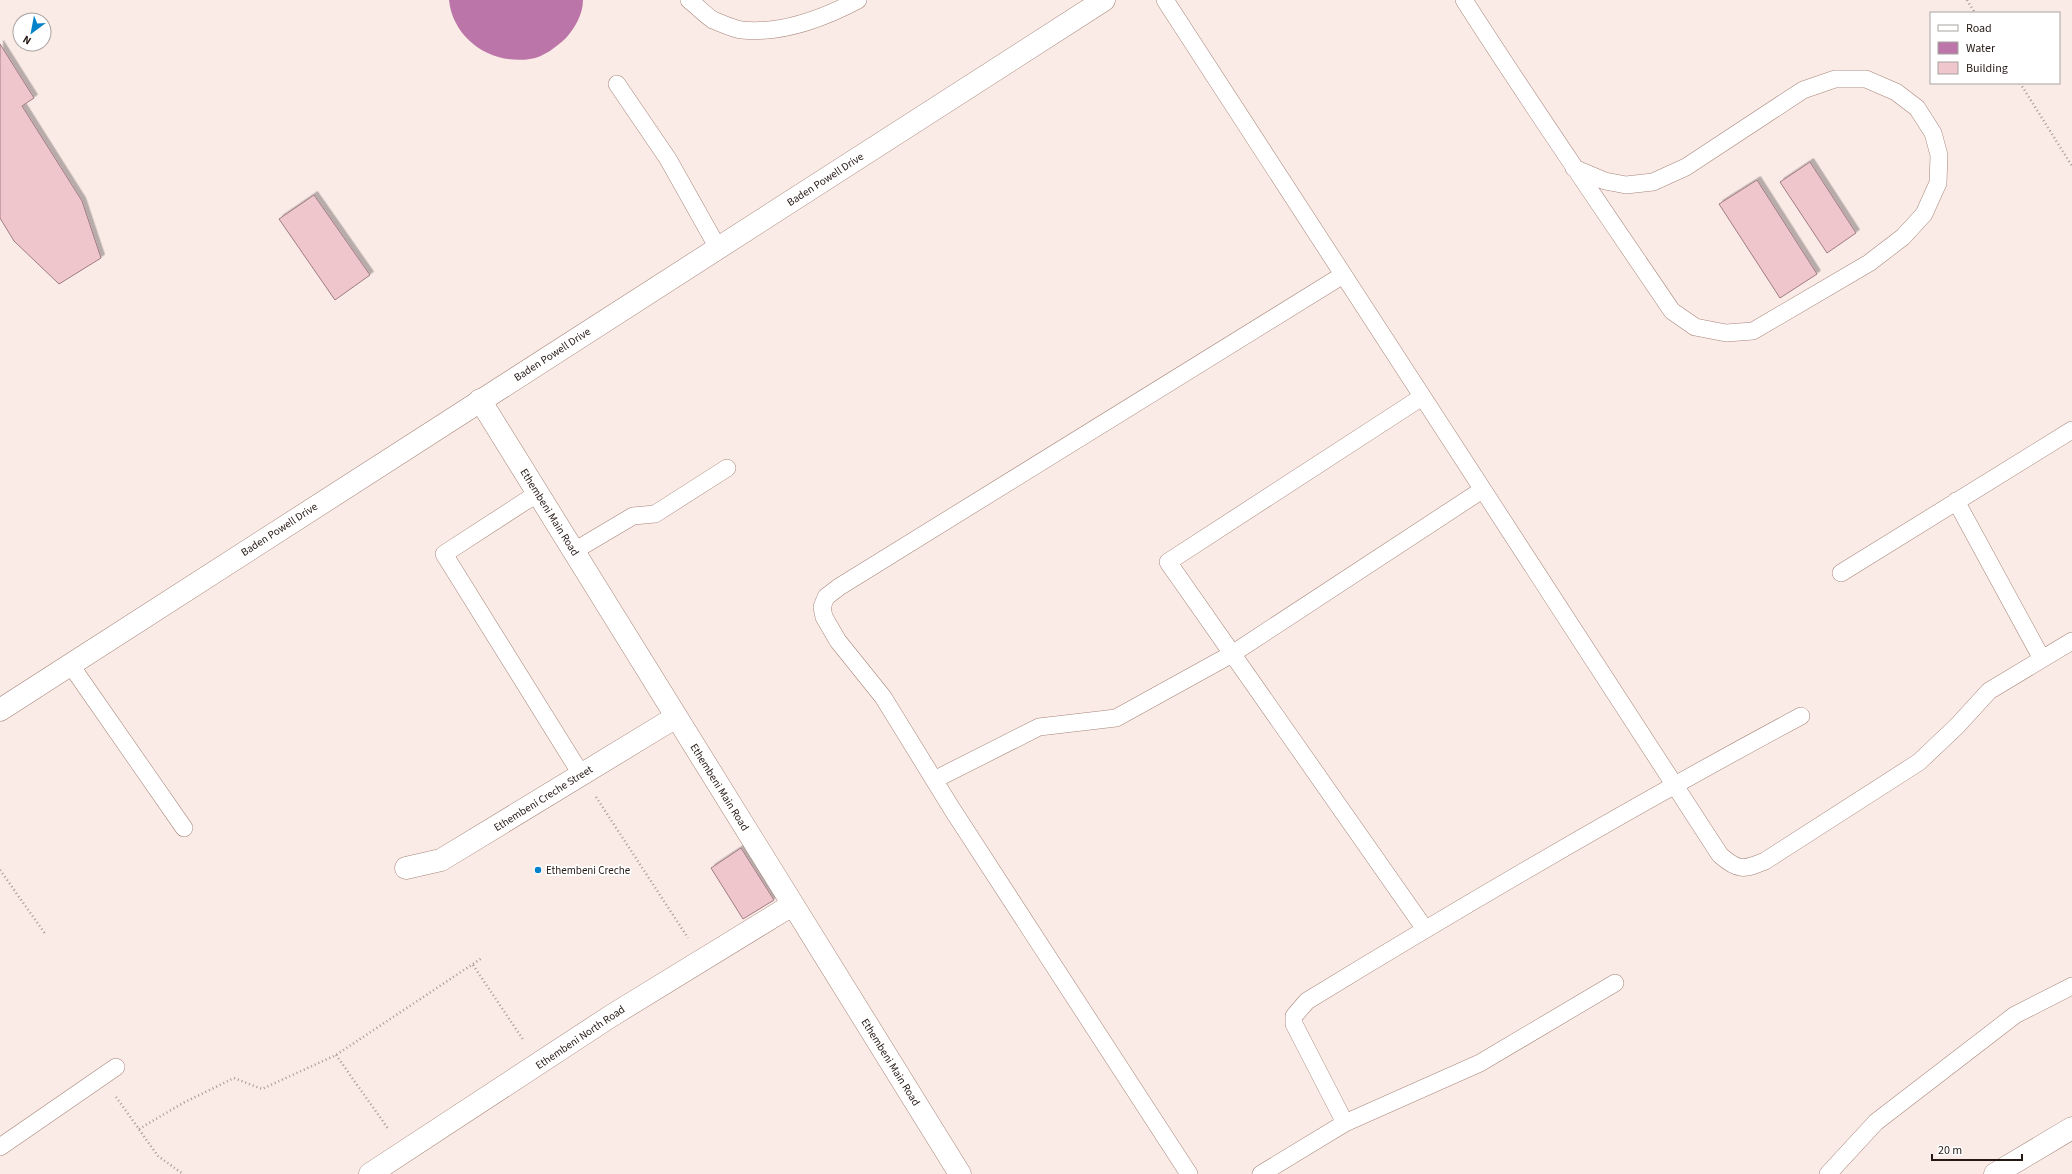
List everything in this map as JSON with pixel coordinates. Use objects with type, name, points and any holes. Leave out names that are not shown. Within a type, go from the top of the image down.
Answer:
[{"type":"street","name":"Baden Powell Drive","points":[[0,710],[1104,0]]},
{"type":"street","name":"Ethembeni Main Road","points":[[480,400],[960,1174]]},
{"type":"street","name":"Ethembeni Creche Street","points":[[406,868],[441,860],[676,717]]},
{"type":"street","name":"Ethembeni North Road","points":[[370,1174],[611,1016],[792,904]]},
{"type":"street","points":[[1995,1174],[2072,1128]]},
{"type":"lane","points":[[689,0],[712,19],[741,30],[770,30],[799,23],[831,14],[858,0]]},
{"type":"lane","points":[[1165,0],[1673,784],[1720,855],[1730,865],[1748,868],[1765,861],[1919,762],[1957,726],[1989,691],[2072,642]]},
{"type":"lane","points":[[1464,0],[1574,168],[1672,311],[1695,327],[1726,333],[1753,331],[1869,263],[1903,237],[1924,214],[1938,183],[1939,155],[1933,134],[1916,108],[1896,92],[1866,79],[1835,79],[1803,90],[1686,167],[1653,182],[1626,185],[1605,181],[1574,168]]},
{"type":"lane","points":[[617,84],[668,159],[718,248]]},
{"type":"lane","points":[[1189,1174],[934,780],[883,697],[838,641],[823,612],[822,607],[826,597],[852,579],[1343,275]]},
{"type":"lane","points":[[1422,397],[1168,562],[1425,929]]},
{"type":"lane","points":[[1840,573],[2072,430]]},
{"type":"lane","points":[[574,551],[633,516],[655,514],[727,468]]},
{"type":"lane","points":[[934,780],[1039,727],[1116,718],[1232,654],[1482,490]]},
{"type":"lane","points":[[538,493],[444,554],[581,774]]},
{"type":"lane","points":[[1956,501],[2042,659]]},
{"type":"lane","points":[[70,664],[184,828]]},
{"type":"lane","points":[[1346,1123],[1297,1033],[1294,1016],[1306,1001],[1425,929],[1673,784],[1801,716]]},
{"type":"lane","points":[[1261,1174],[1346,1123],[1480,1063],[1615,983]]},
{"type":"lane","points":[[1828,1174],[1876,1122],[1990,1034],[2015,1015],[2072,986]]},
{"type":"lane","points":[[0,1147],[116,1067]]},
{"type":"path","points":[[1967,0],[1974,12]]},
{"type":"path","points":[[2021,84],[2072,166]]},
{"type":"path","points":[[581,774],[702,959]]},
{"type":"path","points":[[0,870],[46,934]]},
{"type":"path","points":[[139,1129],[182,1103],[234,1078],[262,1089],[336,1055],[482,958]]},
{"type":"path","points":[[473,965],[539,1064]]},
{"type":"path","points":[[336,1055],[404,1152]]},
{"type":"path","points":[[101,1076],[158,1156],[183,1174]]},
{"type":"water","points":[[449,0],[583,0],[583,5],[578,20],[569,34],[550,51],[535,58],[515,60],[501,58],[488,53],[476,46],[466,37],[458,27],[452,14]]},
{"type":"building","points":[[0,44],[34,98],[22,106],[82,201],[101,258],[59,284],[14,241],[0,218]]},
{"type":"building","points":[[1810,162],[1856,233],[1827,253],[1780,182]]},
{"type":"building","points":[[1757,180],[1817,274],[1780,298],[1719,204]]},
{"type":"building","points":[[314,195],[370,275],[335,300],[279,219]]},
{"type":"building","points":[[741,848],[774,900],[743,919],[711,868]]},
{"type":"place","name":"Ethembeni Creche","points":[[538,870]]}]
